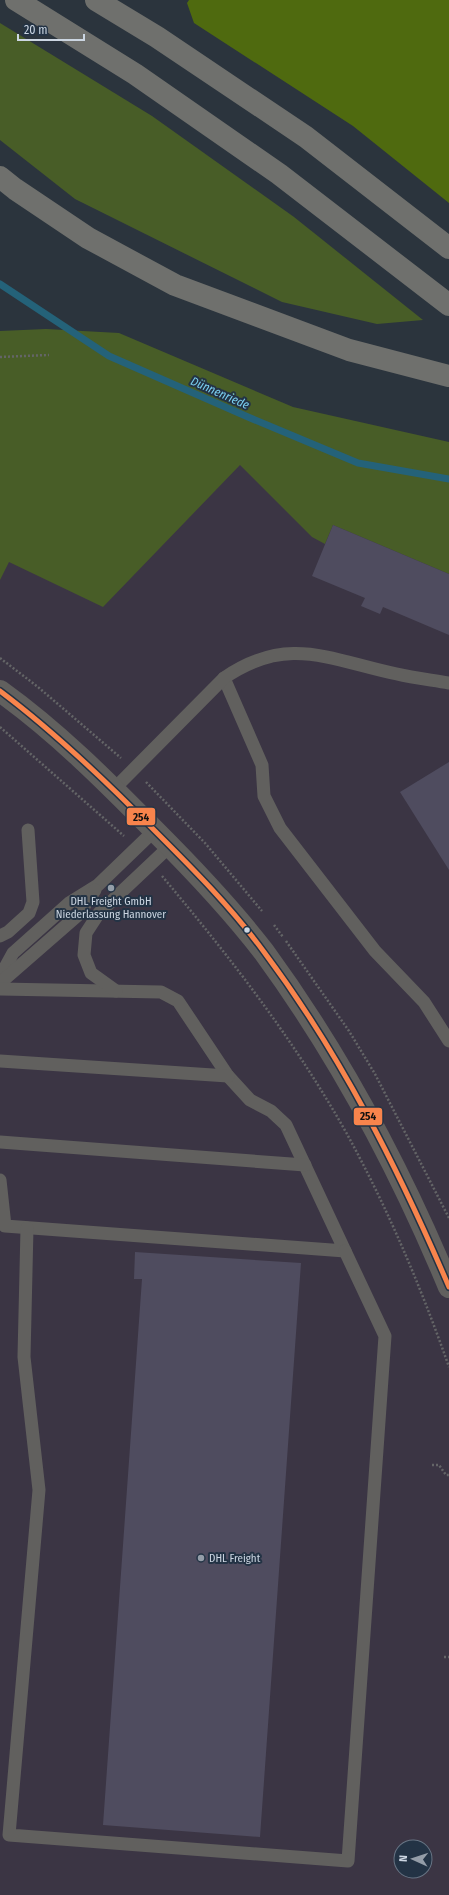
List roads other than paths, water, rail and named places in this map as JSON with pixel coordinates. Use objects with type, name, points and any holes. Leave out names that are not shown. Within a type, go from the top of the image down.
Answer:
[{"type":"highway","points":[[16,0],[135,74],[279,174],[449,305]]},
{"type":"highway","points":[[96,0],[157,37],[306,137],[449,248]]},
{"type":"highway","points":[[0,177],[15,189],[88,238],[175,285],[349,350],[445,375]]},
{"type":"street","points":[[1,695],[55,734],[115,788],[228,910],[263,952],[344,1072],[405,1186],[449,1287]]},
{"type":"lane","points":[[115,788],[224,678],[241,666],[261,658],[294,652],[336,659],[397,674],[449,683]]},
{"type":"lane","points":[[224,678],[262,765],[264,796],[280,828],[375,951],[424,1002],[449,1041]]},
{"type":"lane","points":[[0,936],[8,932],[29,913],[33,902],[28,830]]},
{"type":"lane","points":[[0,977],[13,953],[69,904],[98,885],[155,830]]},
{"type":"lane","points":[[116,991],[91,973],[84,955],[86,933],[99,913],[170,846]]},
{"type":"lane","points":[[0,983],[78,915],[98,885]]},
{"type":"lane","points":[[0,989],[161,992],[178,1001],[228,1076],[250,1100],[271,1111],[286,1125],[385,1336],[348,1861],[9,1835],[39,1490],[24,1357],[27,1228]]},
{"type":"lane","points":[[0,1062],[228,1076]]},
{"type":"lane","points":[[0,1142],[305,1165]]},
{"type":"lane","points":[[0,1180],[4,1226],[345,1251]]},
{"type":"waterway","name":"Dünnenriede","points":[[0,284],[109,356],[248,417],[358,463],[449,479]]},
{"type":"place","name":"DHL Freight GmbH Niederlassung Hannover","points":[[111,888]]},
{"type":"place","name":"DHL Freight","points":[[201,1558]]}]
